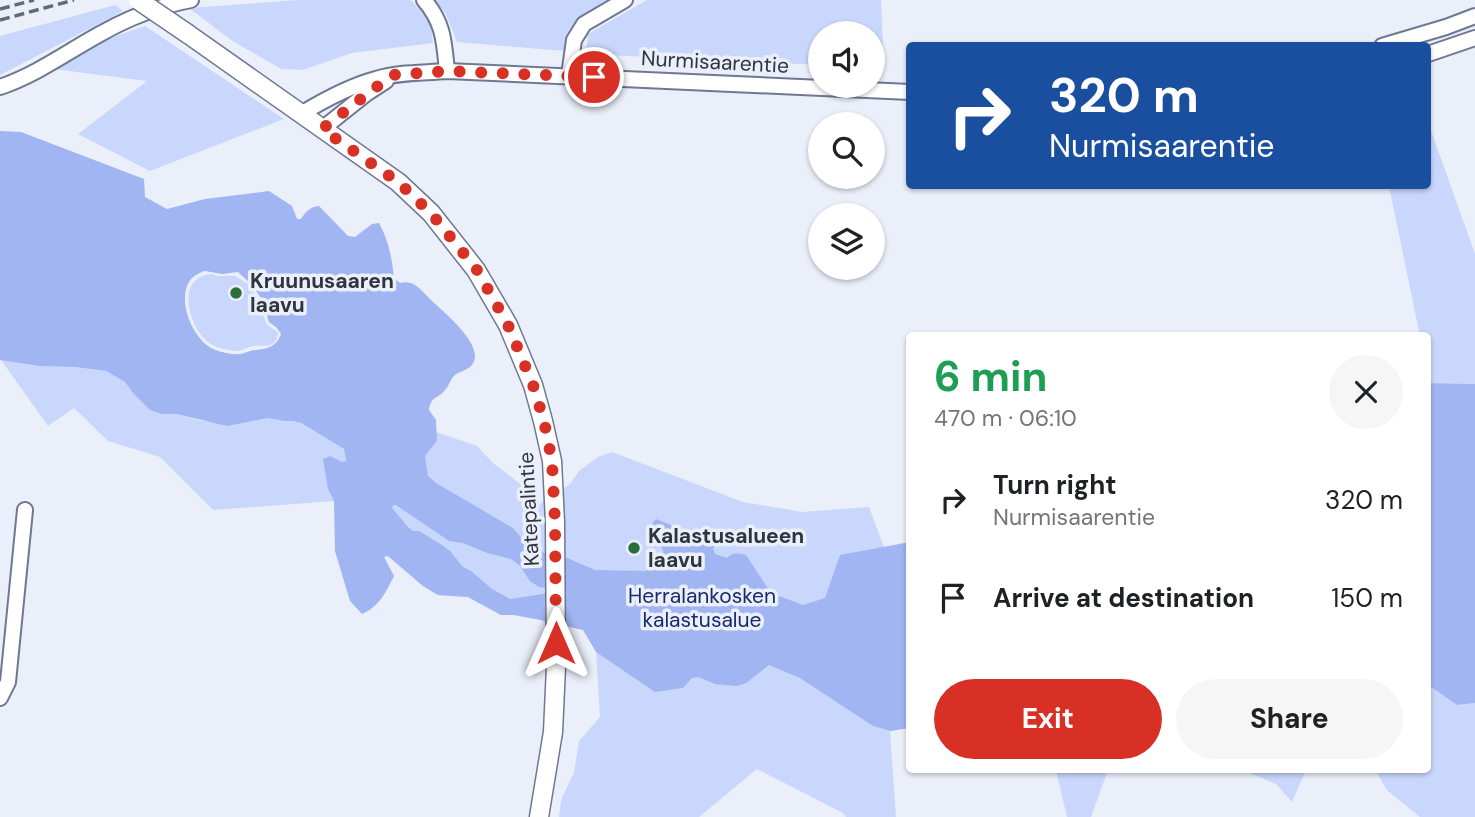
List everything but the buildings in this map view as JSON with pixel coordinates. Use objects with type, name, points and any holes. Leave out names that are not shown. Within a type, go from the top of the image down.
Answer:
[{"type":"street","name":"Katepalintie","points":[[138,0],[398,182],[431,213],[477,270],[508,325],[533,385],[552,461],[556,667],[553,732],[539,817]]},
{"type":"street","points":[[0,87],[30,74],[103,32],[156,9],[191,0]]},
{"type":"street","points":[[424,0],[436,15],[442,32],[447,71]]},
{"type":"street","points":[[569,76],[574,40],[584,24],[625,0]]},
{"type":"street","points":[[1395,42],[1475,16]]},
{"type":"street","points":[[1431,53],[1475,38]]},
{"type":"street","name":"Nurmisaarentie","points":[[301,114],[374,79],[447,71],[906,92]]},
{"type":"street","points":[[322,129],[392,75]]},
{"type":"street","points":[[0,698],[8,682],[26,510]]},
{"type":"green space","points":[[299,0],[412,1],[431,23],[433,43],[352,53],[303,70],[281,69],[231,40],[189,8]]},
{"type":"green space","points":[[435,0],[608,0],[584,14],[568,32],[564,51],[457,42],[446,14]]},
{"type":"green space","points":[[647,0],[881,0],[882,21],[808,21],[808,64],[586,54],[588,34]]},
{"type":"green space","points":[[115,5],[123,11],[0,75],[0,36]]},
{"type":"green space","points":[[145,26],[284,119],[150,171],[78,134],[147,81],[54,69],[113,37]]},
{"type":"green space","points":[[1431,130],[1475,254],[1475,384],[1431,383],[1431,332],[1419,332],[1390,189],[1431,189]]},
{"type":"green space","points":[[211,274],[235,276],[248,284],[255,294],[267,325],[278,332],[273,344],[230,350],[217,347],[199,332],[189,308],[189,296],[192,285],[199,278]]},
{"type":"green space","points":[[1,360],[106,371],[125,382],[133,393],[162,414],[177,414],[203,421],[268,418],[301,423],[344,449],[346,461],[342,463],[328,489],[334,501],[213,510],[160,457],[108,441],[74,408],[48,426]]},
{"type":"green space","name":"Herralankosken kalastusalue","points":[[436,432],[477,446],[493,463],[523,486],[535,507],[570,484],[579,471],[598,457],[612,452],[743,502],[803,512],[869,507],[884,547],[873,726],[890,731],[896,817],[846,817],[757,769],[699,817],[559,817],[561,800],[574,772],[579,741],[600,717],[596,652],[589,638],[583,630],[514,615],[501,615],[468,597],[438,595],[389,557],[383,556],[383,493],[425,456],[437,441]]},
{"type":"green space","points":[[1431,687],[1457,705],[1475,703],[1475,817],[1420,817],[1387,790],[1377,773],[1431,773]]},
{"type":"green space","points":[[1057,773],[1107,773],[1091,817],[1067,817]]},
{"type":"green space","points":[[1249,773],[1305,773],[1292,802],[1276,784]]},
{"type":"shaded area","points":[[0,131],[21,132],[144,179],[145,197],[167,209],[205,199],[269,191],[292,206],[297,219],[301,219],[311,208],[319,206],[348,236],[355,237],[372,224],[379,223],[390,250],[394,278],[400,283],[413,284],[420,289],[469,339],[475,357],[472,365],[454,376],[443,393],[433,399],[430,405],[429,410],[436,420],[437,441],[425,456],[428,476],[513,528],[524,541],[549,555],[565,557],[595,570],[645,571],[664,558],[652,526],[656,519],[715,543],[715,554],[727,558],[734,554],[746,555],[771,593],[803,605],[825,598],[840,555],[906,543],[906,729],[890,731],[873,726],[800,678],[769,665],[746,683],[737,686],[715,684],[698,677],[692,678],[683,688],[655,692],[596,652],[583,630],[514,615],[501,615],[468,597],[438,595],[423,586],[388,556],[384,557],[394,576],[377,603],[362,614],[350,601],[335,551],[334,501],[328,489],[323,459],[330,456],[342,462],[346,461],[344,449],[301,423],[292,421],[268,418],[227,426],[177,414],[162,414],[150,410],[125,382],[106,371],[0,360]],"holes":[[[205,271],[222,274],[238,272],[253,286],[262,300],[269,322],[281,334],[272,346],[240,354],[223,352],[206,344],[194,330],[185,301],[188,284],[197,274]],[[396,505],[449,541],[511,559],[520,566],[530,581],[547,591],[510,599],[492,589],[463,567],[442,545],[408,527],[392,508]]]},
{"type":"shaded area","points":[[1431,383],[1475,384],[1475,703],[1457,705],[1431,687]]},
{"type":"railway","points":[[0,9],[34,0]]},
{"type":"railway","points":[[0,20],[74,0]]},
{"type":"place","name":"Kruunusaaren laavu","points":[[236,293]]},
{"type":"place","name":"Kalastusalueen laavu","points":[[634,548]]},
{"type":"route","points":[[556,643],[552,461],[533,385],[508,325],[477,270],[431,213],[398,182],[322,129],[392,75],[447,71],[594,77]]}]
